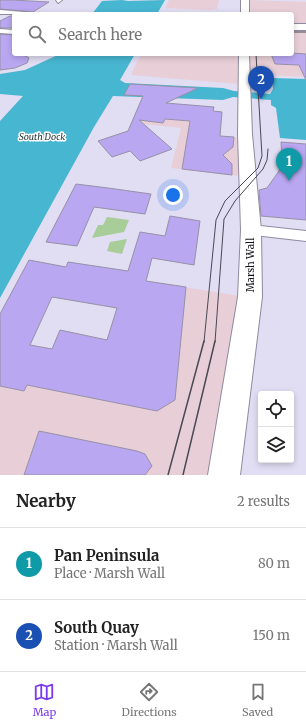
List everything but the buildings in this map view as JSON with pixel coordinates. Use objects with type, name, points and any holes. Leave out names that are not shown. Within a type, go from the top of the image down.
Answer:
[{"type":"street","points":[[245,0],[245,12]]},
{"type":"street","points":[[0,12],[12,13]]},
{"type":"street","points":[[294,27],[306,27]]},
{"type":"street","points":[[0,32],[12,32]]},
{"type":"street","name":"Marsh Wall","points":[[224,475],[250,304],[251,230],[244,56]]},
{"type":"street","points":[[251,230],[306,236]]},
{"type":"shaded area","points":[[169,0],[219,0],[217,9],[211,10],[165,8]]},
{"type":"shaded area","points":[[248,0],[306,2],[306,25],[294,25],[294,12],[248,12]]},
{"type":"shaded area","points":[[294,30],[306,30],[306,77],[249,74],[249,56],[294,56]]},
{"type":"shaded area","points":[[140,56],[240,56],[239,84],[131,75]]},
{"type":"shaded area","points":[[141,101],[214,107],[213,111],[222,112],[220,136],[238,138],[240,176],[171,168],[181,128],[132,123]]},
{"type":"shaded area","points":[[146,281],[240,296],[214,475],[0,475],[0,386],[24,391],[43,347],[52,349],[60,330],[107,340],[114,318],[136,322]]},
{"type":"green space","points":[[107,217],[129,220],[124,232],[92,238],[98,225],[103,225]]},
{"type":"green space","points":[[127,239],[122,254],[107,251],[110,242]]},
{"type":"water","points":[[165,0],[158,12],[94,12],[102,1]]},
{"type":"water","name":"South Dock","points":[[56,56],[134,56],[120,80],[125,83],[223,88],[234,91],[270,94],[273,89],[272,78],[306,79],[306,140],[280,138],[276,108],[271,105],[271,100],[233,97],[223,100],[113,96],[94,127],[0,298],[0,121],[23,96],[0,94],[0,74],[25,70]]},
{"type":"tram line","points":[[294,32],[306,32]]},
{"type":"tram line","points":[[204,342],[216,220],[225,201],[258,168],[262,156],[256,56]]},
{"type":"tram line","points":[[215,342],[224,219],[235,201],[263,169],[267,160],[268,149]]},
{"type":"tram line","points":[[168,475],[204,341]]},
{"type":"tram line","points":[[183,475],[215,341]]},
{"type":"place","name":"South Quay","points":[[261,99]]},
{"type":"place","name":"Pan Peninsula","points":[[289,181]]}]
